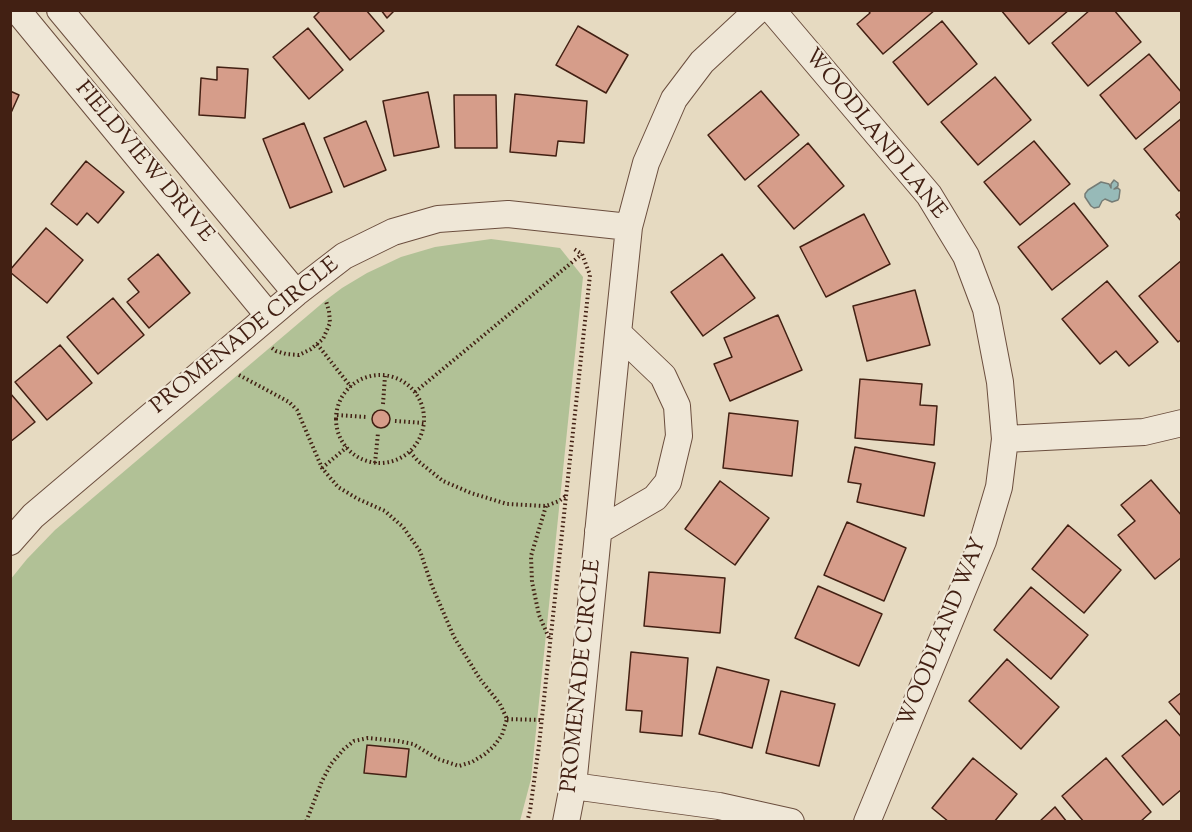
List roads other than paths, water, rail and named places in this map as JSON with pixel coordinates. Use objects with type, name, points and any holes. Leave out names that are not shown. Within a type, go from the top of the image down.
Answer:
[{"type":"street","name":"FIELDVIEW DRIVE","points":[[17,10],[269,316]]},
{"type":"street","name":"FIELDVIEW DRIVE","points":[[60,10],[303,288]]},
{"type":"street","name":"PROMENADE CIRCLE","points":[[566,822],[573,786],[630,227],[646,163],[674,99],[702,62],[758,10]]},
{"type":"street","name":"WOODLAND LANE","points":[[772,10],[929,195],[966,256],[986,309],[1000,382],[1005,439]]},
{"type":"street","name":"PROMENADE CIRCLE","points":[[10,542],[33,516],[269,316],[344,256],[393,232],[438,219],[508,214],[630,227]]},
{"type":"street","name":"PROMENADE CIRCLE","points":[[598,531],[655,498],[668,482],[679,436],[677,406],[663,376],[618,333]]},
{"type":"street","points":[[1005,439],[1144,432],[1182,423]]},
{"type":"street","name":"WOODLAND WAY","points":[[867,822],[983,541],[999,488],[1005,439]]},
{"type":"street","points":[[573,786],[719,806],[791,822]]},
{"type":"water","points":[[1114,180],[1118,186],[1114,189],[1120,190],[1118,200],[1112,202],[1105,199],[1099,207],[1091,206],[1085,197],[1088,190],[1101,182],[1109,184],[1111,188]]}]
